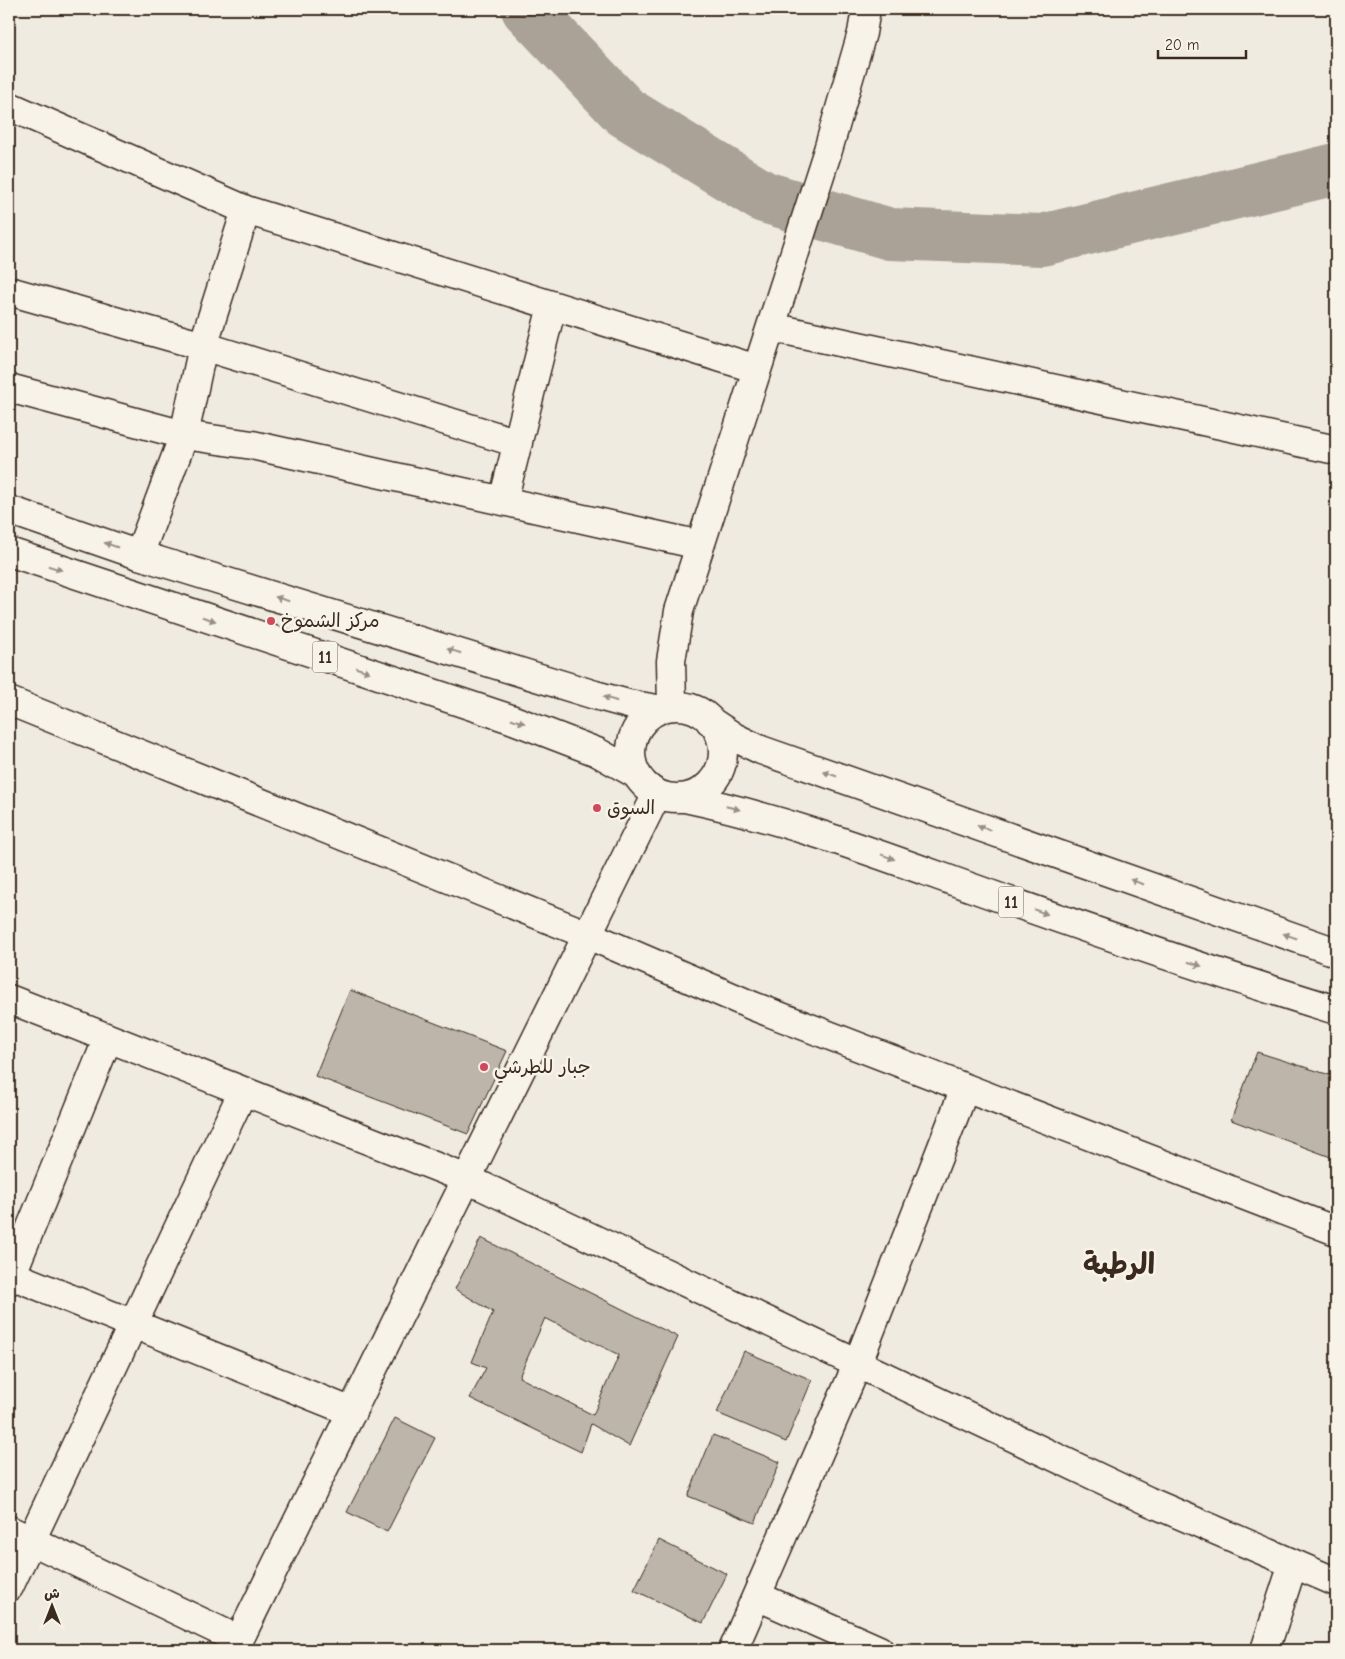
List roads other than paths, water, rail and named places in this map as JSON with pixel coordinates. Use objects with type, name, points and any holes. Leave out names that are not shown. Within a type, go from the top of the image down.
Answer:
[{"type":"main road","points":[[636,774],[632,760],[632,745],[637,731],[664,708],[674,635],[700,545],[828,150],[862,34],[866,9]]},
{"type":"main road","points":[[9,106],[246,210],[757,369]]},
{"type":"main road","points":[[139,555],[184,435],[203,346],[246,210]]},
{"type":"main road","points":[[9,291],[203,346],[518,443]]},
{"type":"main road","points":[[503,501],[552,306]]},
{"type":"main road","points":[[770,327],[1336,450]]},
{"type":"main road","points":[[9,388],[184,435],[252,445],[700,545]]},
{"type":"main road","name":"11","points":[[9,510],[139,555],[612,700],[699,713],[734,737],[761,750],[1336,952]]},
{"type":"main road","name":"11","points":[[9,552],[511,719],[597,752],[636,774],[657,794],[734,808],[828,835],[1162,954],[1336,1010]]},
{"type":"main road","points":[[9,701],[588,935],[753,1006],[1336,1231]]},
{"type":"main road","points":[[685,798],[698,793],[710,785],[718,774],[722,760],[722,746],[718,733],[710,721]]},
{"type":"main road","points":[[19,1535],[237,1645],[657,794]]},
{"type":"main road","points":[[9,999],[467,1179],[1148,1501],[1336,1582]]},
{"type":"main road","points":[[108,1038],[10,1277],[134,1324],[352,1412]]},
{"type":"main road","points":[[734,1650],[857,1365],[965,1088]]},
{"type":"main road","points":[[9,1588],[19,1535],[134,1324],[243,1091]]},
{"type":"main road","points":[[1265,1650],[1293,1564]]},
{"type":"main road","points":[[757,1596],[880,1650]]},
{"type":"waterway","points":[[527,9],[625,112],[764,197],[890,234],[1042,240],[1336,169]]},
{"type":"place","name":"مركز الشموخ","points":[[271,621]]},
{"type":"place","name":"السوق","points":[[597,808]]},
{"type":"place","name":"جبار للطرشي","points":[[484,1067]]},
{"type":"district","name":"الرطبة","points":[[1119,1264]]}]
